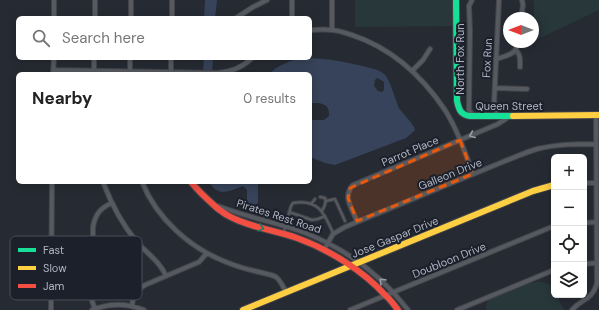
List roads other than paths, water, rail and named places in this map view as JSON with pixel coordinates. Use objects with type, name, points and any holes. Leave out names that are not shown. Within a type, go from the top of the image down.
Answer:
[{"type":"street","points":[[54,0],[54,16]]},
{"type":"street","points":[[95,0],[95,16]]},
{"type":"street","points":[[131,0],[131,16]]},
{"type":"street","points":[[172,0],[172,16]]},
{"type":"street","points":[[239,16],[253,6],[267,0]]},
{"type":"street","points":[[292,0],[292,16]]},
{"type":"street","points":[[332,0],[332,30]]},
{"type":"street","name":"Queen Street","points":[[456,0],[457,101],[458,109],[461,114],[474,116],[598,115]]},
{"type":"street","name":"North Fox Run","points":[[471,0],[469,6],[469,110],[474,116]]},
{"type":"street","name":"Fox Run","points":[[497,116],[495,109],[495,88],[499,0]]},
{"type":"street","points":[[522,0],[522,12]]},
{"type":"street","points":[[312,30],[332,30],[359,38],[383,49],[402,62],[425,84],[442,107],[460,140],[473,174]]},
{"type":"street","points":[[412,71],[430,49]]},
{"type":"street","points":[[496,59],[514,53],[516,50],[520,56],[520,67]]},
{"type":"street","points":[[54,60],[54,72]]},
{"type":"street","points":[[94,60],[94,72]]},
{"type":"street","points":[[130,60],[130,72]]},
{"type":"street","points":[[171,60],[171,72]]},
{"type":"street","points":[[231,72],[250,60]]},
{"type":"street","points":[[495,88],[527,89]]},
{"type":"street","points":[[572,310],[576,305],[590,298],[597,280],[596,144],[598,115]]},
{"type":"street","name":"Parrot Place","points":[[357,221],[348,198],[348,193],[353,185],[498,124],[510,116]]},
{"type":"street","name":"Galleon Drive","points":[[333,234],[357,221],[522,154],[539,149],[569,144],[596,144]]},
{"type":"street","points":[[587,182],[596,183]]},
{"type":"street","points":[[52,184],[52,236]]},
{"type":"street","points":[[104,184],[112,203],[132,236]]},
{"type":"street","points":[[143,184],[156,207],[169,224],[188,240],[207,253],[226,262],[275,277],[279,280],[286,292]]},
{"type":"street","name":"Pirates Rest Road","points":[[192,184],[200,194],[226,215],[243,223],[283,234],[307,242],[324,250],[367,278],[386,295],[398,310]]},
{"type":"street","name":"Jose Gaspar Drive","points":[[244,310],[350,266],[359,264],[533,191],[551,186]]},
{"type":"street","points":[[93,236],[94,220],[100,209],[112,203]]},
{"type":"street","name":"Pirates Rest Road","points":[[214,205],[245,216],[303,232],[342,251],[378,277],[408,310]]},
{"type":"street","points":[[243,223],[245,216]]},
{"type":"street","points":[[587,223],[596,222]]},
{"type":"street","name":"Doubloon Drive","points":[[350,310],[551,227]]},
{"type":"street","points":[[324,250],[333,234]]},
{"type":"street","points":[[142,247],[161,266],[166,276]]},
{"type":"street","points":[[142,287],[199,262],[207,253]]},
{"type":"street","points":[[587,264],[596,263]]},
{"type":"street","points":[[457,310],[551,271]]},
{"type":"street","points":[[132,306],[133,300]]},
{"type":"street","points":[[93,309],[116,305],[132,306],[144,310]]},
{"type":"lane","points":[[320,197],[325,198],[326,201]]},
{"type":"lane","points":[[311,204],[315,199]]},
{"type":"lane","points":[[326,201],[336,199],[345,221]]},
{"type":"lane","points":[[322,211],[326,201]]},
{"type":"lane","points":[[283,234],[292,203],[305,202],[315,205],[322,211],[333,234]]},
{"type":"lane","points":[[289,212],[312,220],[325,216]]},
{"type":"water","points":[[205,0],[217,0],[215,16],[204,16]]},
{"type":"water","points":[[312,58],[362,66],[381,72],[388,80],[399,108],[411,122],[415,130],[406,138],[335,165],[312,158],[312,120],[324,120],[329,116],[329,112],[326,106],[312,103],[312,72],[272,72],[289,62],[296,60],[312,60]],"holes":[[[377,78],[384,82],[384,90],[382,92],[378,91],[374,86],[375,80]]]},
{"type":"water","points":[[204,60],[213,60],[212,72],[203,72]]},
{"type":"water","points":[[211,184],[258,184],[258,205],[253,209],[248,207],[247,190],[243,186],[224,192],[220,192]]}]
